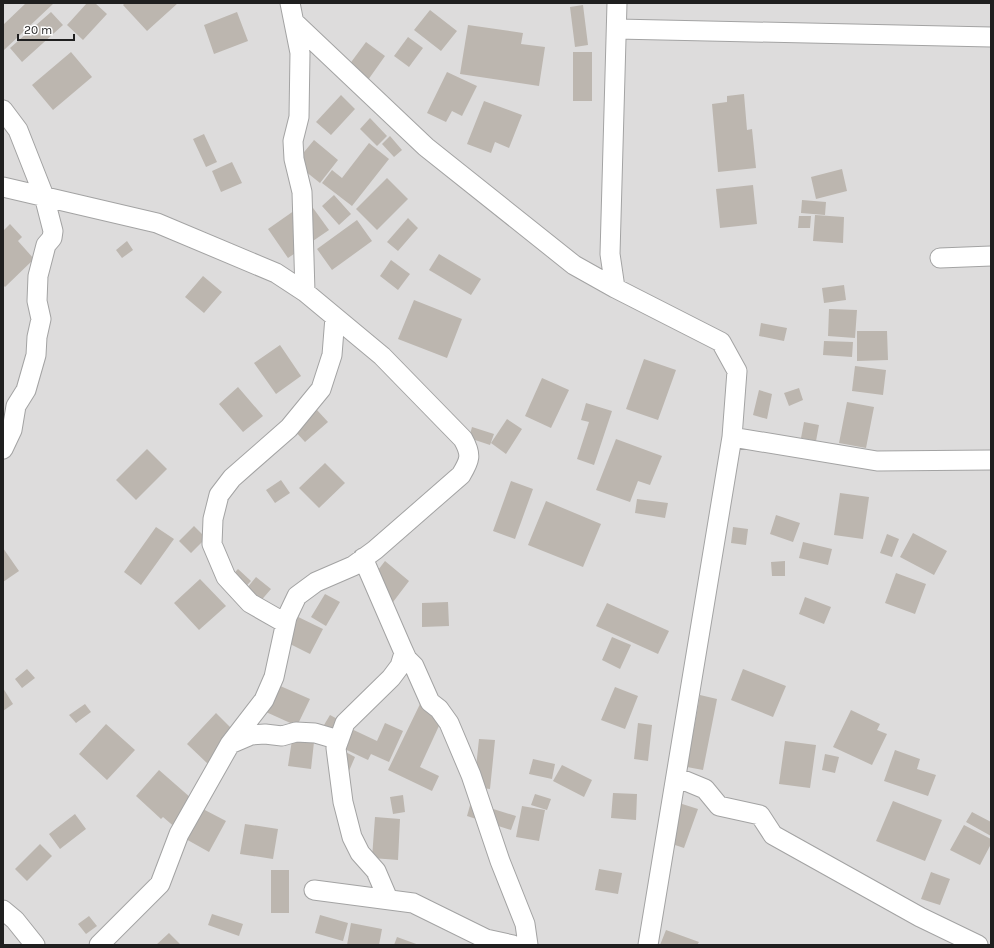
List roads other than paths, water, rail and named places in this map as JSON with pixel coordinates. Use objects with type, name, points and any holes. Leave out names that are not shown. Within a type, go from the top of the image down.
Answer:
[{"type":"street","points":[[290,3],[300,53],[299,117],[293,141],[294,159],[302,192],[305,292]]},
{"type":"street","points":[[615,288],[610,254],[617,3]]},
{"type":"street","points":[[295,23],[426,146],[574,265],[615,288],[721,342],[737,371],[732,437],[648,945]]},
{"type":"street","points":[[617,29],[991,37]]},
{"type":"street","points":[[3,110],[18,130],[44,196],[53,231],[52,238],[46,245],[38,276],[37,301],[41,319],[37,337],[36,355],[26,390],[16,406],[12,430],[3,450]]},
{"type":"street","points":[[3,187],[157,223],[276,273],[305,292],[382,356],[463,439],[469,450],[468,462],[461,475],[375,550],[352,566],[316,582],[297,596],[285,623],[274,677],[264,700],[230,744],[179,834],[160,884],[98,945]]},
{"type":"street","points":[[940,258],[991,256]]},
{"type":"street","points":[[285,623],[250,603],[226,577],[212,544],[212,519],[219,495],[232,478],[289,428],[321,389],[332,355],[335,317]]},
{"type":"street","points":[[732,437],[877,461],[991,460]]},
{"type":"street","points":[[363,558],[404,653],[414,666],[430,702],[440,709],[449,724],[471,775],[500,861],[525,924],[528,945]]},
{"type":"street","points":[[388,899],[376,871],[360,853],[352,837],[344,802],[336,748],[345,723],[391,678],[400,666],[404,653]]},
{"type":"street","points":[[230,744],[250,735],[265,734],[282,736],[296,732],[315,733],[339,740]]},
{"type":"street","points":[[676,777],[705,789],[719,806],[760,815],[773,835],[920,917],[978,945]]},
{"type":"street","points":[[314,890],[412,903],[486,939],[513,945]]},
{"type":"street","points":[[3,910],[14,920],[35,945]]}]
